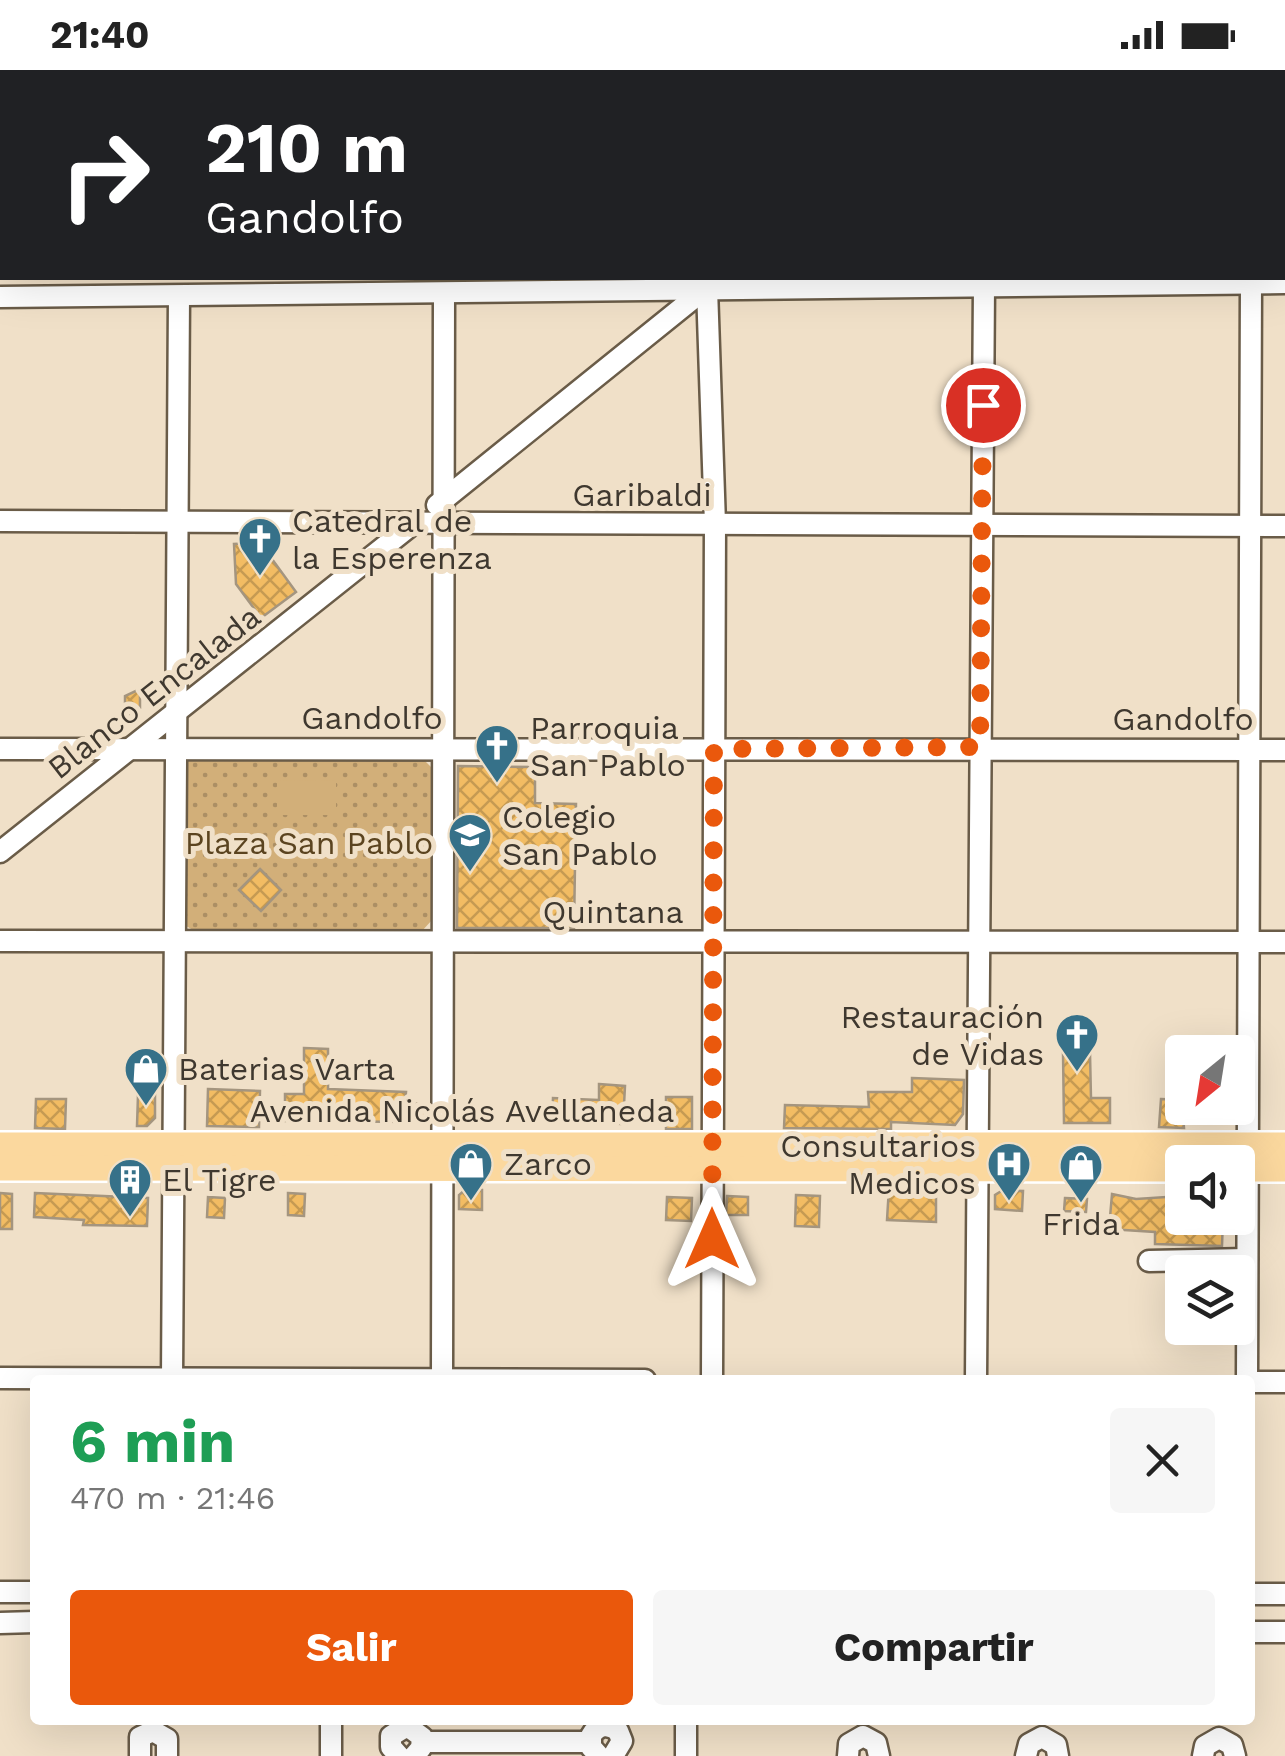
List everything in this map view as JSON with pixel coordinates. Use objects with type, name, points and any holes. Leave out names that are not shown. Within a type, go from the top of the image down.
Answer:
[{"type":"main road","name":"Avenida Nicolás Avellaneda","points":[[0,1145],[173,1156]]},
{"type":"main road","name":"Avenida Nicolás Avellaneda","points":[[1255,1157],[1285,1145]]},
{"type":"main road","name":"Avenida Nicolás Avellaneda","points":[[0,1168],[173,1156],[1165,1160]]},
{"type":"main road","name":"Avenida Nicolás Avellaneda","points":[[977,1156],[1165,1168]]},
{"type":"main road","name":"Avenida Nicolás Avellaneda","points":[[1255,1163],[1285,1169]]},
{"type":"street","points":[[712,1375],[713,283]]},
{"type":"street","name":"Blanco Encalada","points":[[0,852],[713,283]]},
{"type":"street","points":[[1244,1145],[1251,283]]},
{"type":"street","points":[[0,297],[179,296],[257,286],[444,294],[578,284],[1285,283]]},
{"type":"street","points":[[976,1375],[984,286]]},
{"type":"street","points":[[442,1375],[444,294]]},
{"type":"street","points":[[172,1375],[179,296]]},
{"type":"street","name":"Garibaldi","points":[[0,521],[178,525],[1285,526]]},
{"type":"street","name":"Gandolfo","points":[[0,749],[1285,750]]},
{"type":"street","name":"Quintana","points":[[0,941],[1285,942]]},
{"type":"street","points":[[1149,1261],[1165,1261]]},
{"type":"street","points":[[1248,1345],[1248,1375]]},
{"type":"street","points":[[0,1378],[30,1378]]},
{"type":"street","points":[[1255,1381],[1285,1382]]},
{"type":"street","points":[[0,1592],[30,1592]]},
{"type":"street","points":[[1255,1594],[1285,1594]]},
{"type":"street","points":[[0,1623],[30,1622]]},
{"type":"street","points":[[1255,1632],[1285,1632]]},
{"type":"street","points":[[330,1756],[331,1725]]},
{"type":"street","points":[[686,1725],[686,1756]]},
{"type":"street","points":[[399,1756],[390,1741],[397,1728],[416,1729],[418,1749],[594,1749],[598,1728],[614,1728],[622,1742],[613,1756]]},
{"type":"street","points":[[140,1756],[138,1742],[154,1731],[168,1739],[167,1756]]},
{"type":"street","points":[[848,1756],[849,1744],[863,1736],[876,1743],[879,1756]]},
{"type":"street","points":[[1026,1756],[1029,1744],[1042,1737],[1056,1746],[1058,1756]]},
{"type":"street","points":[[1203,1756],[1205,1746],[1219,1738],[1232,1745],[1235,1756]]},
{"type":"green space","name":"Plaza San Pablo","points":[[420,756],[433,769],[434,918],[420,933],[195,931],[186,926],[187,758]]},
{"type":"green space","points":[[277,780],[336,781],[336,815],[277,815]]},
{"type":"building","name":"Catedral de la Esperenza","points":[[255,543],[256,571],[272,559],[296,592],[261,618],[236,584],[234,544]]},
{"type":"building","points":[[140,689],[140,708],[125,717],[125,696]]},
{"type":"building","points":[[458,766],[535,767],[535,803],[576,804],[574,928],[457,928]]},
{"type":"building","points":[[260,869],[281,890],[261,911],[239,890]]},
{"type":"building","points":[[304,1048],[328,1049],[328,1089],[406,1092],[405,1103],[426,1104],[426,1118],[420,1122],[285,1121],[285,1094],[304,1094]]},
{"type":"building","name":"Restauración de Vidas","points":[[1063,1053],[1090,1053],[1091,1098],[1110,1098],[1110,1123],[1064,1123]]},
{"type":"building","points":[[912,1078],[964,1080],[963,1114],[955,1125],[891,1122],[891,1129],[784,1128],[785,1105],[869,1107],[868,1092],[912,1092]]},
{"type":"building","points":[[599,1084],[625,1086],[623,1124],[552,1122],[553,1098],[599,1100]]},
{"type":"building","points":[[208,1089],[260,1091],[259,1127],[207,1126]]},
{"type":"building","name":"Baterias Varta","points":[[138,1095],[155,1095],[155,1118],[147,1126],[137,1126]]},
{"type":"building","points":[[666,1097],[692,1097],[692,1129],[666,1129]]},
{"type":"building","points":[[36,1099],[66,1099],[65,1129],[35,1128]]},
{"type":"building","points":[[1161,1099],[1165,1099],[1165,1125],[1184,1128],[1159,1127]]},
{"type":"building","points":[[889,1187],[936,1190],[936,1222],[887,1220]]},
{"type":"building","name":"Zarco","points":[[466,1189],[482,1190],[482,1210],[459,1209],[459,1195]]},
{"type":"building","name":"Consultarios Medicos","points":[[1003,1190],[1023,1191],[1022,1211],[995,1209],[995,1195]]},
{"type":"building","points":[[0,1193],[12,1194],[12,1229],[0,1229]]},
{"type":"building","points":[[35,1193],[148,1198],[147,1226],[83,1225],[84,1220],[34,1217]]},
{"type":"building","points":[[288,1193],[305,1194],[304,1216],[288,1215]]},
{"type":"building","points":[[1112,1194],[1136,1199],[1165,1197],[1165,1235],[1222,1235],[1222,1246],[1155,1244],[1155,1232],[1109,1229]]},
{"type":"building","points":[[796,1195],[820,1196],[819,1227],[795,1226]]},
{"type":"building","points":[[727,1196],[748,1197],[748,1215],[726,1215]]},
{"type":"building","points":[[208,1197],[225,1198],[224,1218],[207,1217]]},
{"type":"building","points":[[667,1197],[692,1198],[691,1221],[666,1220]]},
{"type":"building","points":[[1065,1198],[1087,1199],[1086,1212],[1064,1211]]},
{"type":"place","name":"Catedral de la Esperenza","points":[[260,577]]},
{"type":"place","name":"Parroquia San Pablo","points":[[497,784]]},
{"type":"place","name":"Colegio San Pablo","points":[[470,873]]},
{"type":"place","name":"Restauración de Vidas","points":[[1077,1073]]},
{"type":"place","name":"Baterias Varta","points":[[146,1107]]},
{"type":"place","name":"Zarco","points":[[471,1202]]},
{"type":"place","name":"Consultarios Medicos","points":[[1009,1202]]},
{"type":"place","name":"Frida","points":[[1081,1204]]},
{"type":"place","name":"El Tigre","points":[[130,1218]]},
{"type":"route","points":[[712,1239],[714,749],[980,747],[983,405]]}]
